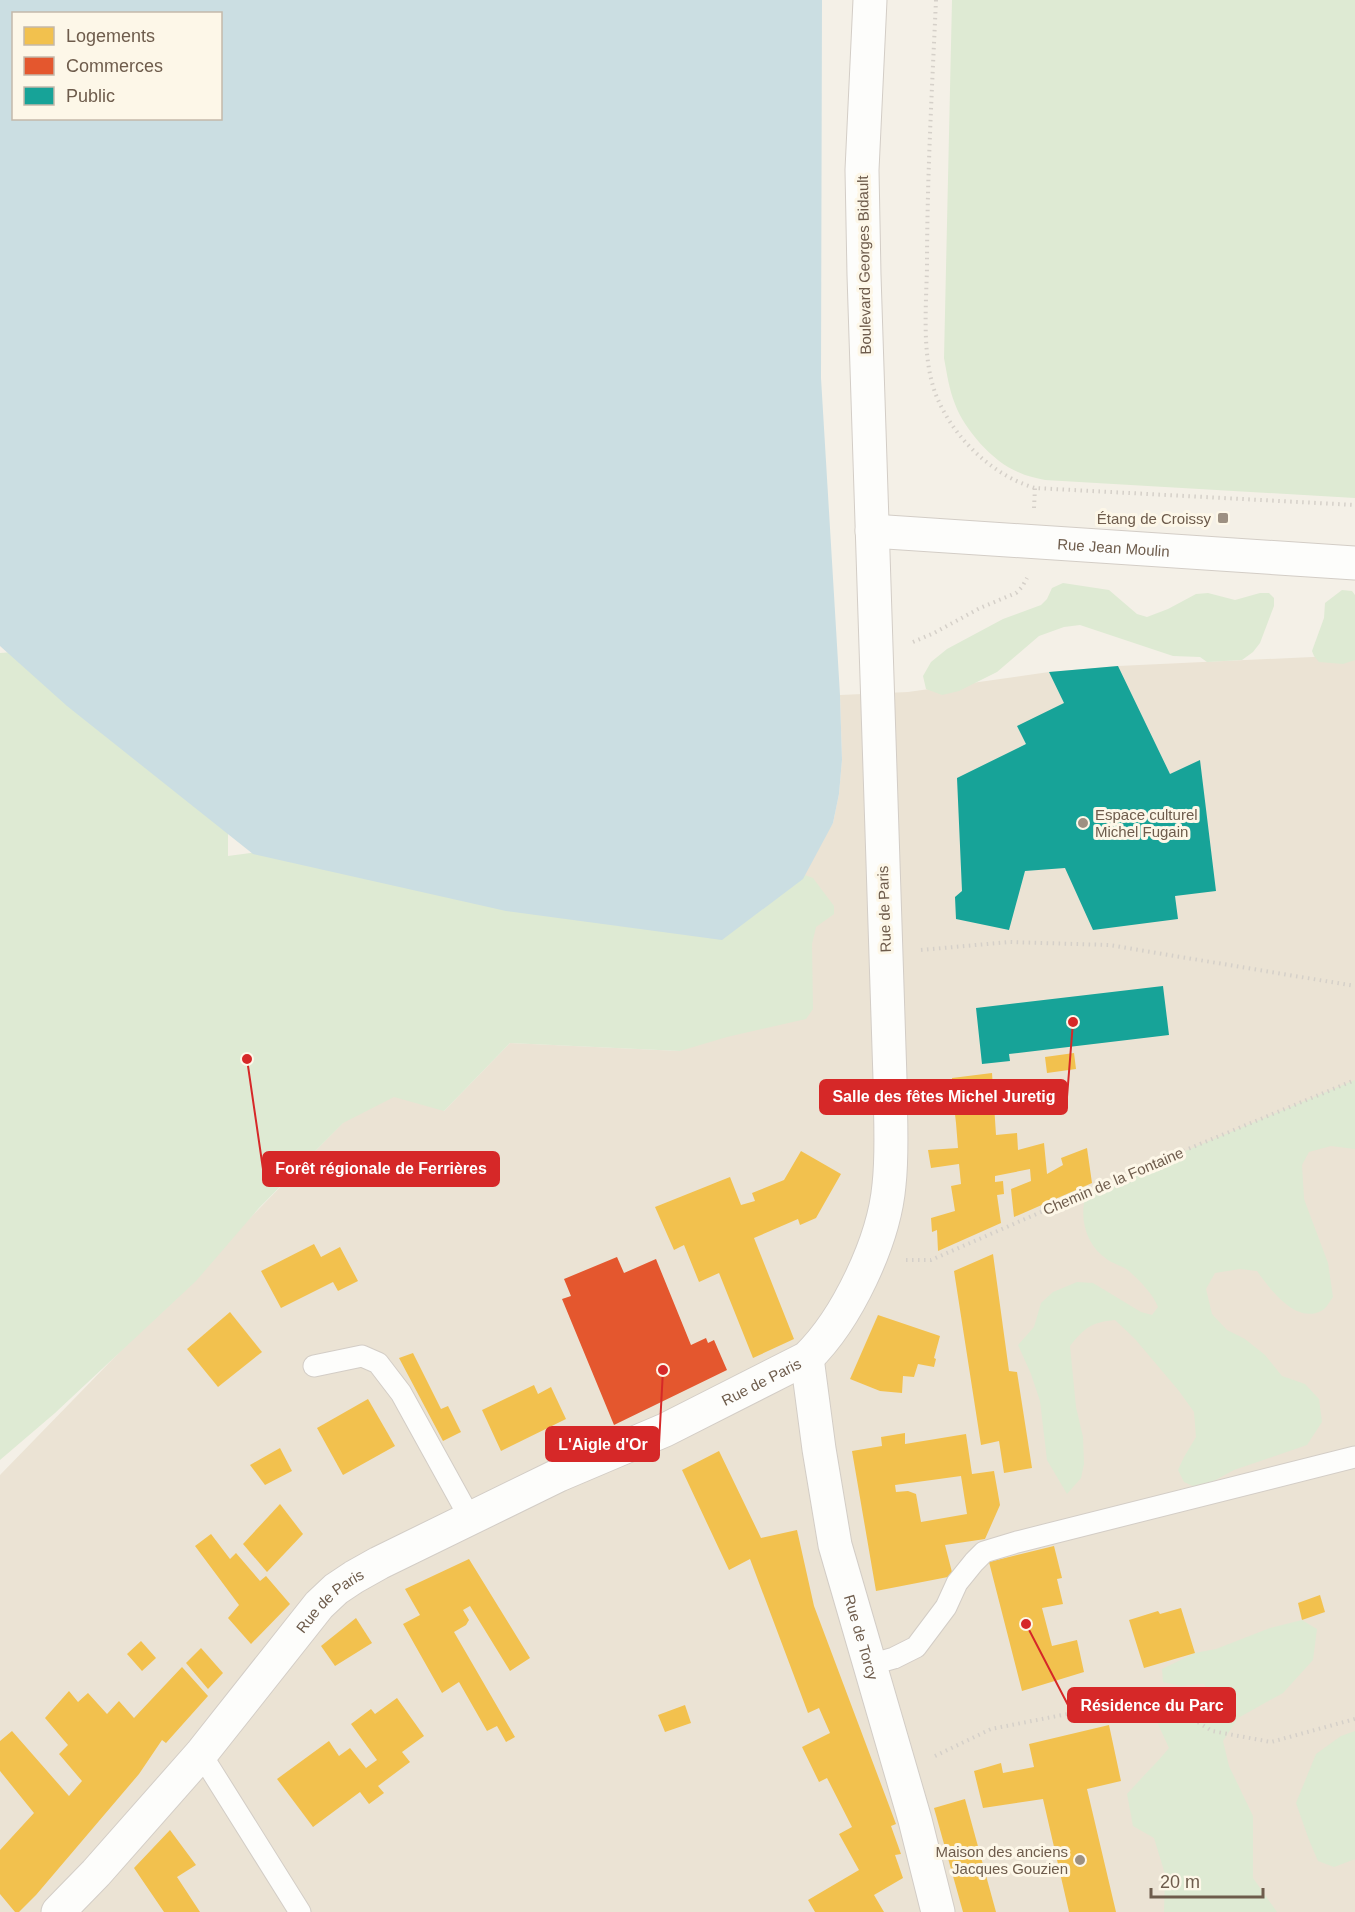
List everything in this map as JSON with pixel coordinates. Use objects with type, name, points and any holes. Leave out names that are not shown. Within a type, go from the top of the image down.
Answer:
[{"type":"street","name":"Boulevard Georges Bidault","points":[[870,0],[862,170],[872,531]]},
{"type":"street","name":"Rue Jean Moulin","points":[[872,531],[1355,563]]},
{"type":"street","name":"Rue de Paris","points":[[58,1912],[96,1873],[201,1754],[290,1640],[319,1605],[336,1589],[370,1567],[559,1475],[665,1430],[807,1358],[835,1324],[850,1299],[868,1259],[882,1219],[890,1179],[890,1079],[872,531]]},
{"type":"street","name":"Rue de Torcy","points":[[807,1358],[835,1545],[915,1820],[938,1912]]},
{"type":"lane","points":[[314,1366],[362,1356],[378,1363],[402,1392],[470,1518]]},
{"type":"lane","points":[[869,1665],[894,1658],[916,1647],[946,1607],[957,1583],[984,1552],[1355,1457]]},
{"type":"lane","points":[[201,1754],[300,1912]]},
{"type":"path","points":[[936,0],[927,178],[927,336],[933,385],[939,402],[959,434],[982,458],[1009,477],[1035,488],[1355,505]]},
{"type":"path","points":[[877,649],[900,647],[1016,593],[1026,580],[1032,540],[1035,488]]},
{"type":"path","points":[[885,953],[1009,942],[1109,945],[1355,986]]},
{"type":"path","name":"Chemin de la Fontaine","points":[[868,1259],[931,1260],[1142,1168],[1355,1080]]},
{"type":"path","points":[[899,1767],[941,1754],[991,1729],[1103,1707],[1172,1706],[1212,1731],[1271,1742],[1355,1719]]},
{"type":"shaded area","points":[[0,0],[822,0],[821,378],[842,760],[839,794],[833,823],[803,879],[722,940],[506,911],[253,854],[67,706],[0,646]]},
{"type":"shaded area","points":[[1355,655],[1355,1912],[0,1912],[0,1475],[394,1070],[444,1111],[510,1043],[680,1051],[833,823],[839,794],[842,760],[840,695],[908,692],[1049,672],[1118,666]]},
{"type":"green space","points":[[952,0],[1355,0],[1355,498],[1045,480],[1024,475],[1008,467],[980,444],[959,414],[944,358]]},
{"type":"green space","points":[[1063,583],[1109,590],[1137,614],[1147,617],[1196,594],[1208,593],[1235,600],[1260,593],[1269,593],[1274,598],[1274,606],[1260,643],[1242,660],[1207,662],[1200,657],[1173,656],[1080,625],[1064,627],[1039,636],[997,672],[959,691],[942,695],[926,689],[923,676],[931,662],[947,649],[1003,619],[1041,605],[1052,588]]},
{"type":"green space","points":[[1342,590],[1352,591],[1355,595],[1355,660],[1343,664],[1319,662],[1312,651],[1324,618],[1325,603]]},
{"type":"green space","points":[[41,650],[228,808],[228,856],[297,847],[800,873],[813,878],[834,906],[834,914],[816,927],[812,944],[813,1009],[806,1019],[727,1037],[680,1051],[510,1043],[444,1111],[394,1097],[343,1123],[259,1208],[196,1281],[55,1413],[0,1460],[0,653]]},
{"type":"green space","points":[[1355,1080],[1355,1149],[1331,1146],[1309,1152],[1302,1165],[1304,1199],[1328,1263],[1333,1297],[1328,1305],[1325,1309],[1311,1314],[1293,1309],[1276,1295],[1257,1271],[1240,1269],[1215,1273],[1206,1289],[1212,1314],[1227,1330],[1245,1339],[1265,1355],[1282,1376],[1305,1384],[1319,1399],[1322,1422],[1307,1445],[1234,1470],[1199,1489],[1184,1482],[1178,1470],[1196,1437],[1194,1412],[1135,1339],[1115,1320],[1107,1321],[1089,1327],[1070,1346],[1076,1407],[1083,1437],[1084,1464],[1081,1478],[1067,1494],[1047,1460],[1040,1401],[1018,1345],[1034,1327],[1041,1303],[1053,1292],[1077,1282],[1093,1283],[1141,1312],[1152,1315],[1158,1307],[1142,1283],[1127,1269],[1100,1254],[1089,1238],[1083,1211],[1087,1192]]},
{"type":"green space","points":[[1302,1620],[1317,1629],[1313,1660],[1283,1693],[1238,1718],[1223,1741],[1229,1766],[1253,1816],[1253,1878],[1277,1912],[1164,1912],[1165,1874],[1154,1838],[1133,1826],[1127,1794],[1169,1748],[1157,1722],[1139,1713],[1142,1706],[1177,1718],[1207,1711],[1213,1700],[1204,1684],[1181,1686],[1163,1682],[1162,1669],[1195,1653],[1216,1649],[1270,1628]]},
{"type":"green space","points":[[1355,1731],[1355,1859],[1334,1867],[1318,1861],[1296,1803],[1316,1754],[1341,1736]]},
{"type":"building: Logements","points":[[1074,1053],[1076,1069],[1047,1073],[1045,1057]]},
{"type":"building: Logements","points":[[992,1073],[996,1135],[1017,1133],[1018,1150],[1044,1143],[1047,1174],[1063,1165],[1061,1158],[1087,1148],[1092,1183],[1014,1217],[1011,1189],[1031,1181],[1030,1169],[995,1176],[995,1182],[1003,1181],[1004,1194],[997,1195],[1001,1223],[938,1251],[937,1230],[932,1232],[931,1218],[955,1211],[951,1186],[961,1184],[959,1164],[931,1168],[928,1150],[958,1148],[956,1123],[953,1097],[925,1099],[924,1083],[952,1081],[952,1078]]},
{"type":"building: Logements","points":[[801,1151],[841,1174],[816,1218],[800,1225],[798,1219],[754,1238],[794,1339],[753,1358],[719,1273],[699,1282],[684,1245],[674,1250],[655,1207],[730,1177],[741,1205],[755,1201],[752,1193],[784,1180]]},
{"type":"building: Logements","points":[[314,1244],[321,1257],[340,1247],[358,1281],[338,1291],[333,1282],[281,1308],[261,1271]]},
{"type":"building: Logements","points":[[993,1254],[1009,1371],[1017,1372],[1032,1468],[1004,1473],[999,1441],[981,1445],[954,1271]]},
{"type":"building: Logements","points":[[230,1312],[262,1352],[218,1387],[187,1349]]},
{"type":"building: Logements","points":[[878,1315],[940,1336],[934,1367],[918,1364],[914,1377],[903,1376],[902,1393],[880,1391],[850,1379]]},
{"type":"building: Logements","points":[[413,1353],[441,1409],[448,1406],[461,1432],[443,1441],[399,1358]]},
{"type":"building: Logements","points":[[534,1385],[538,1394],[551,1387],[566,1419],[501,1451],[482,1410]]},
{"type":"building: Logements","points":[[368,1399],[395,1446],[343,1475],[317,1428]]},
{"type":"building: Logements","points":[[905,1433],[905,1444],[966,1434],[972,1474],[994,1471],[1000,1505],[985,1539],[945,1545],[953,1576],[876,1591],[852,1451],[882,1446],[881,1437]],"holes":[[[961,1476],[967,1514],[921,1522],[916,1494],[908,1491],[896,1492],[895,1485]]]},
{"type":"building: Logements","points":[[280,1448],[292,1471],[265,1485],[250,1465]]},
{"type":"building: Logements","points":[[719,1451],[761,1538],[797,1530],[814,1606],[896,1824],[891,1826],[901,1854],[895,1855],[903,1878],[874,1895],[884,1912],[815,1912],[808,1900],[859,1870],[839,1834],[852,1827],[827,1778],[819,1782],[802,1747],[830,1733],[819,1708],[808,1713],[750,1559],[729,1570],[682,1470]]},
{"type":"building: Logements","points":[[280,1504],[303,1534],[267,1572],[243,1544]]},
{"type":"building: Logements","points":[[211,1534],[230,1559],[236,1553],[260,1581],[266,1576],[290,1604],[251,1644],[228,1618],[239,1605],[195,1546]]},
{"type":"building: Logements","points":[[1054,1546],[1062,1578],[1057,1579],[1063,1604],[1042,1608],[1052,1646],[1077,1640],[1084,1672],[1022,1691],[989,1562]]},
{"type":"building: Logements","points":[[469,1559],[530,1658],[510,1671],[470,1606],[463,1610],[469,1620],[466,1625],[454,1632],[515,1737],[506,1742],[497,1726],[487,1731],[459,1682],[442,1693],[403,1624],[420,1615],[405,1589]]},
{"type":"building: Logements","points":[[1320,1595],[1325,1612],[1302,1620],[1298,1603]]},
{"type":"building: Logements","points":[[1181,1608],[1195,1653],[1144,1668],[1129,1620],[1158,1611],[1160,1614]]},
{"type":"building: Logements","points":[[356,1618],[372,1643],[335,1666],[321,1646]]},
{"type":"building: Logements","points":[[141,1641],[156,1658],[142,1671],[127,1654]]},
{"type":"building: Logements","points":[[201,1648],[223,1673],[208,1689],[186,1663]]},
{"type":"building: Logements","points":[[182,1667],[208,1696],[166,1743],[162,1740],[139,1774],[36,1895],[19,1912],[15,1912],[0,1894],[0,1850],[34,1813],[0,1771],[0,1741],[12,1731],[69,1796],[82,1781],[59,1754],[68,1745],[45,1718],[69,1691],[78,1702],[88,1693],[107,1714],[119,1701],[134,1718]]},
{"type":"building: Logements","points":[[397,1698],[424,1736],[402,1752],[410,1762],[378,1786],[384,1793],[369,1804],[360,1792],[313,1827],[277,1779],[329,1741],[339,1756],[350,1748],[366,1768],[377,1760],[351,1724],[371,1709],[375,1714]]},
{"type":"building: Logements","points":[[685,1705],[691,1723],[665,1732],[658,1715]]},
{"type":"building: Logements","name":"Maison des anciens Jacques Gouzien","points":[[1109,1725],[1121,1781],[1087,1789],[1116,1912],[1069,1912],[1043,1799],[983,1808],[974,1771],[1001,1763],[1003,1773],[1034,1767],[1029,1744]]},
{"type":"building: Logements","name":"Maison des anciens Jacques Gouzien","points":[[965,1799],[996,1912],[963,1912],[934,1808]]},
{"type":"building: Logements","points":[[170,1830],[196,1865],[177,1877],[200,1912],[164,1912],[134,1868]]},
{"type":"building: Commerces","points":[[617,1257],[624,1273],[656,1259],[691,1345],[706,1338],[708,1343],[714,1340],[727,1370],[614,1425],[562,1299],[571,1296],[564,1279]]},
{"type":"building: Public","name":"Espace culturel Michel Fugain","points":[[1118,666],[1170,774],[1200,760],[1216,891],[1175,896],[1178,919],[1093,930],[1065,868],[1025,871],[1009,930],[956,919],[955,897],[962,891],[957,778],[1026,744],[1017,726],[1064,703],[1049,672]]},
{"type":"building: Public","points":[[1163,986],[1169,1035],[1009,1054],[1010,1061],[982,1064],[976,1008]]},
{"type":"place","name":"Étang de Croissy","points":[[1223,518]]},
{"type":"place","name":"Espace culturel Michel Fugain","points":[[1083,823]]},
{"type":"place","name":"Salle des fêtes Michel Juretig","points":[[1073,1022]]},
{"type":"place","name":"Forêt régionale de Ferrières","points":[[247,1059]]},
{"type":"place","name":"L'Aigle d'Or","points":[[663,1370]]},
{"type":"place","name":"Résidence du Parc","points":[[1026,1624]]},
{"type":"place","name":"Maison des anciens Jacques Gouzien","points":[[1080,1860]]}]
